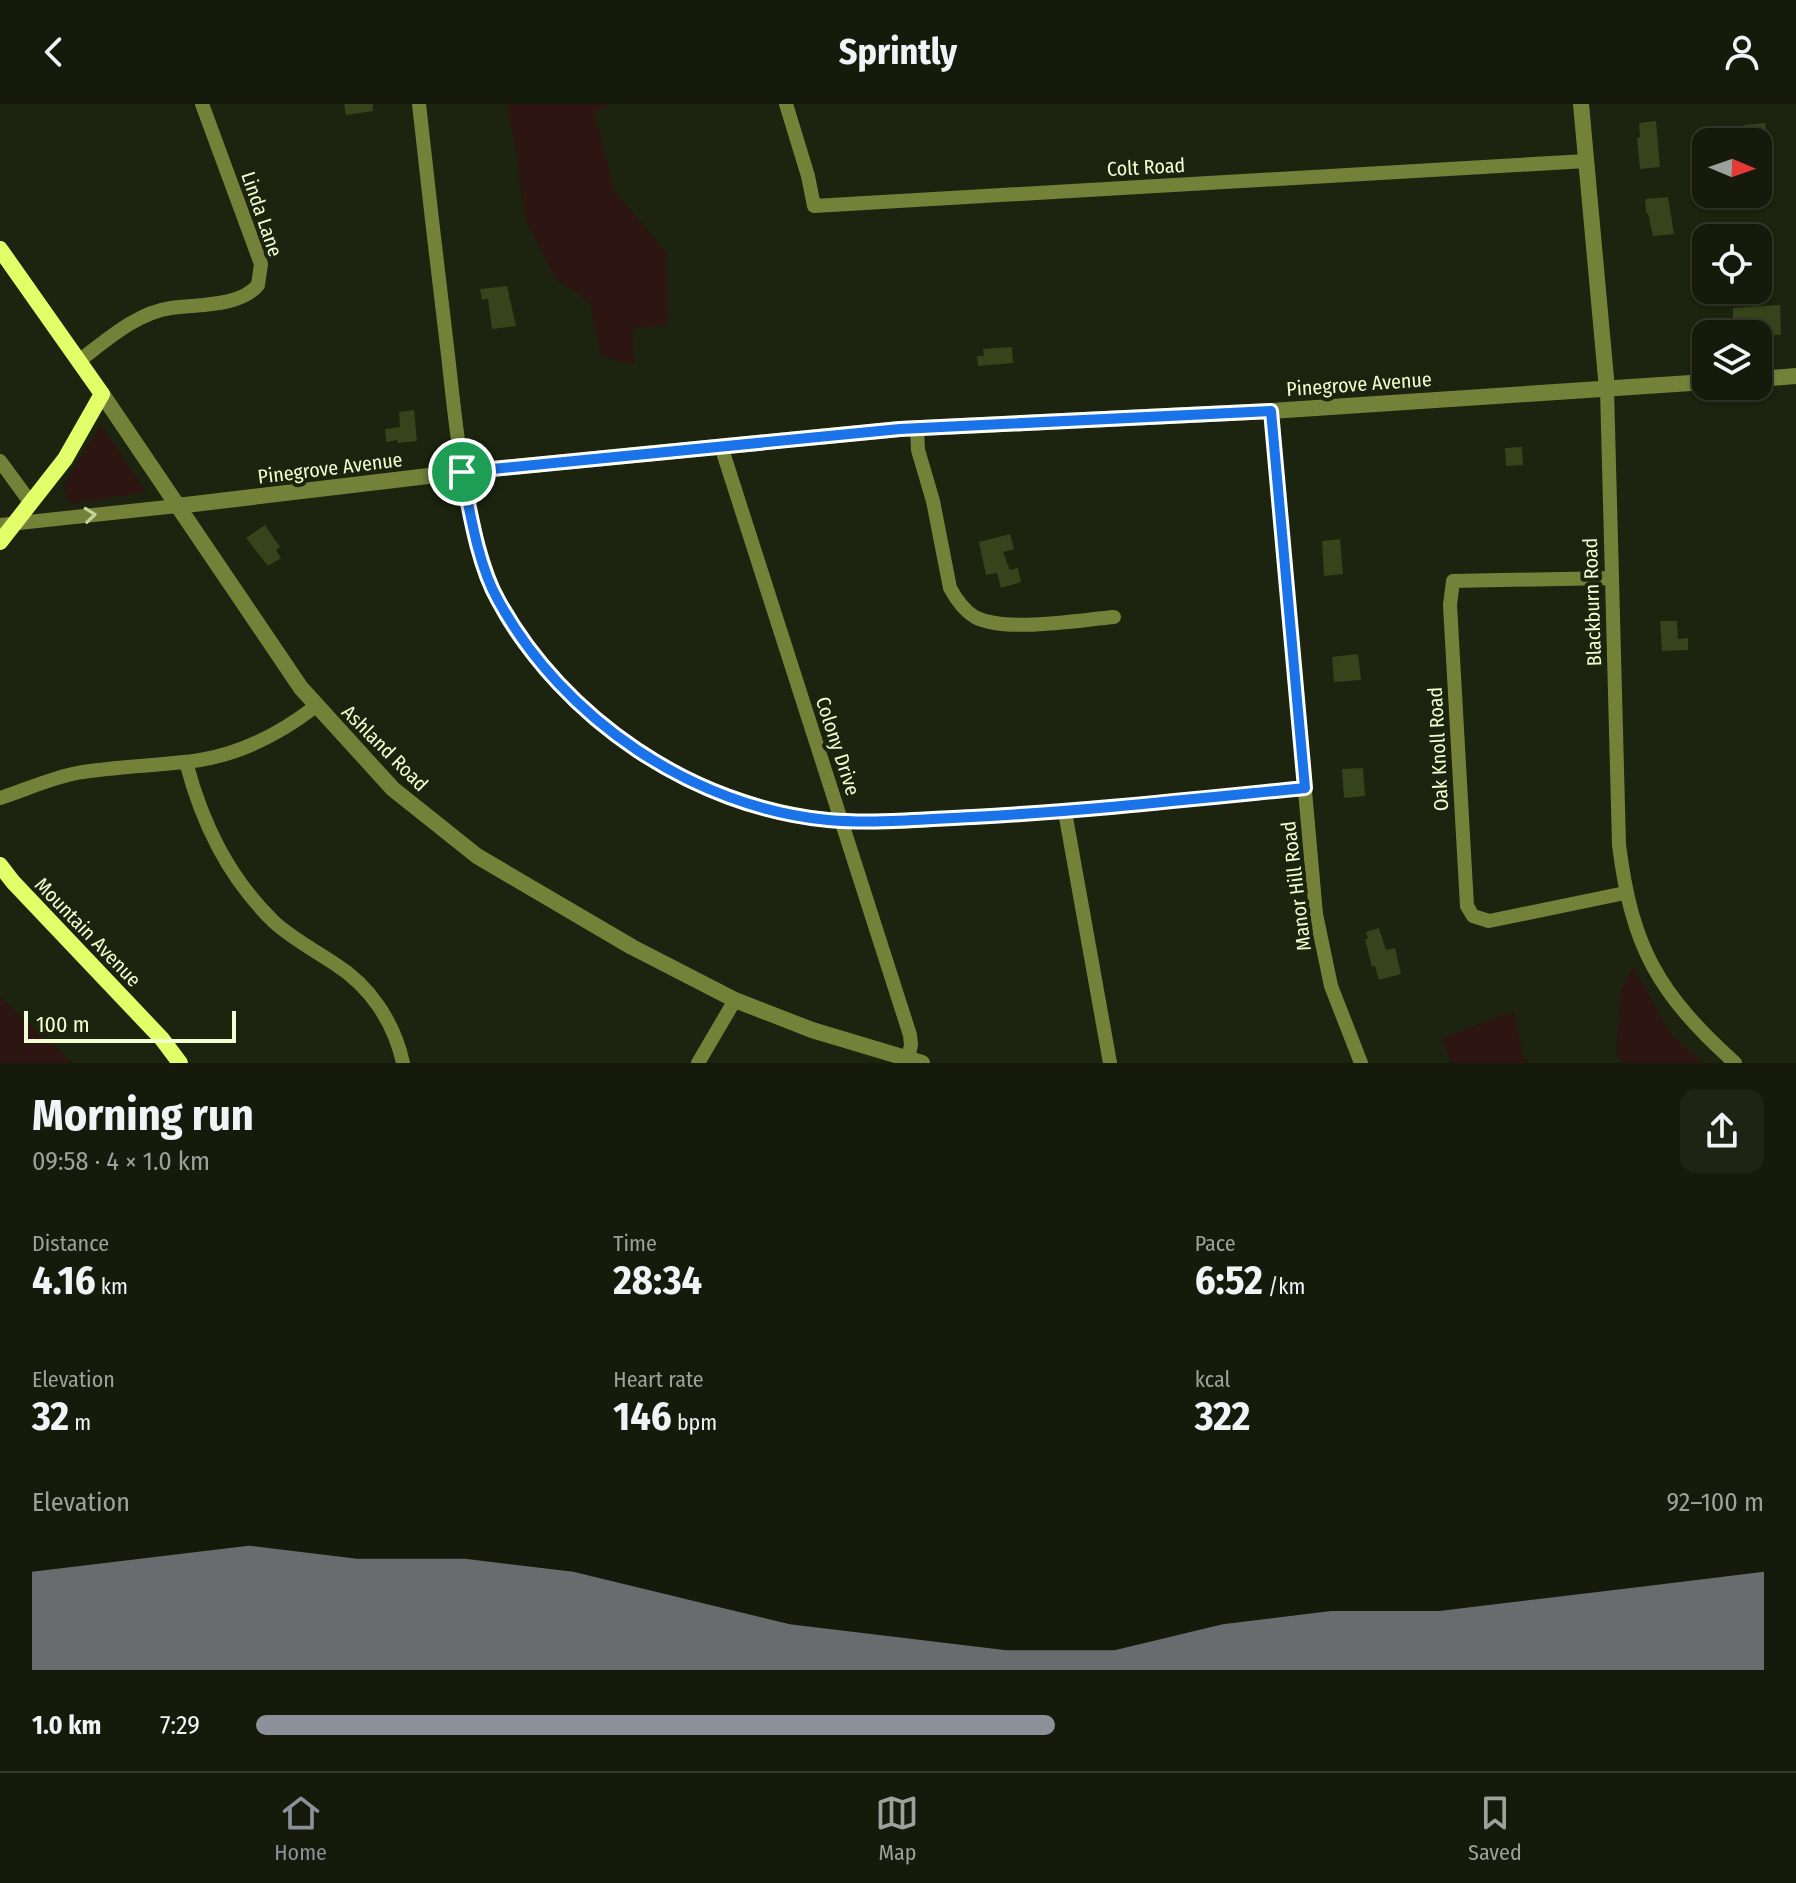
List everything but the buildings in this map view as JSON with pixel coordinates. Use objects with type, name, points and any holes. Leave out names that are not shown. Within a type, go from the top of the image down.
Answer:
[{"type":"main road","name":"Ashland Road","points":[[0,249],[102,394]]},
{"type":"main road","points":[[0,542],[6,524],[30,502],[65,459],[102,394]]},
{"type":"main road","name":"Mountain Avenue","points":[[0,865],[162,1039],[180,1063]]},
{"type":"street","name":"Linda Lane","points":[[80,360],[128,324],[146,315],[246,296],[258,285],[261,264],[202,104]]},
{"type":"street","points":[[419,104],[462,472],[471,516],[496,598],[520,637],[548,673],[580,706],[628,744],[694,782],[736,799],[780,812],[862,822],[1065,812],[1305,788]]},
{"type":"street","name":"Colt Road","points":[[786,104],[814,206],[1586,161]]},
{"type":"street","name":"Blackburn Road","points":[[1581,104],[1607,389],[1619,845],[1625,893],[1634,926],[1652,967],[1673,999],[1735,1063]]},
{"type":"street","points":[[1772,378],[1796,376]]},
{"type":"street","name":"Pinegrove Avenue","points":[[6,524],[462,472],[917,428],[1271,411],[1692,383]]},
{"type":"street","name":"Ashland Road","points":[[102,394],[316,706],[393,789],[477,856],[632,947],[735,1000],[812,1030],[913,1062]]},
{"type":"street","name":"Manor Hill Road","points":[[1271,411],[1316,914],[1331,986],[1361,1063]]},
{"type":"street","points":[[917,428],[918,450],[933,501],[950,588],[956,600],[969,612],[988,621],[1020,624],[1114,617]]},
{"type":"street","name":"Colony Drive","points":[[721,446],[910,1035],[913,1062]]},
{"type":"street","points":[[0,461],[30,502]]},
{"type":"street","name":"Oak Knoll Road","points":[[1611,578],[1453,581],[1450,605],[1467,906],[1473,916],[1489,921],[1625,893]]},
{"type":"street","points":[[0,798],[72,774],[122,766],[186,762],[227,754],[251,746],[296,722],[316,706]]},
{"type":"street","points":[[186,762],[204,821],[235,876],[276,924],[308,949],[344,970],[368,993],[391,1027],[403,1063]]},
{"type":"street","points":[[1065,812],[1110,1063]]},
{"type":"street","points":[[698,1063],[735,1000]]},
{"type":"shaded area","points":[[506,104],[613,104],[594,111],[614,190],[667,253],[668,325],[632,328],[634,365],[601,356],[590,302],[557,280],[525,220],[515,144]]},
{"type":"shaded area","points":[[101,424],[146,492],[70,504],[63,486]]},
{"type":"shaded area","points":[[1633,967],[1673,1037],[1704,1063],[1624,1063],[1616,1055],[1621,991]]},
{"type":"shaded area","points":[[0,997],[73,1063],[0,1063]]},
{"type":"shaded area","points":[[1514,1011],[1523,1057],[1530,1063],[1451,1063],[1442,1038]]},
{"type":"route","points":[[1271,411],[1305,788],[1065,812],[862,822],[780,812],[736,799],[694,782],[615,735],[580,706],[548,673],[520,637],[496,598],[471,516],[462,472],[900,429],[1271,411]]}]
